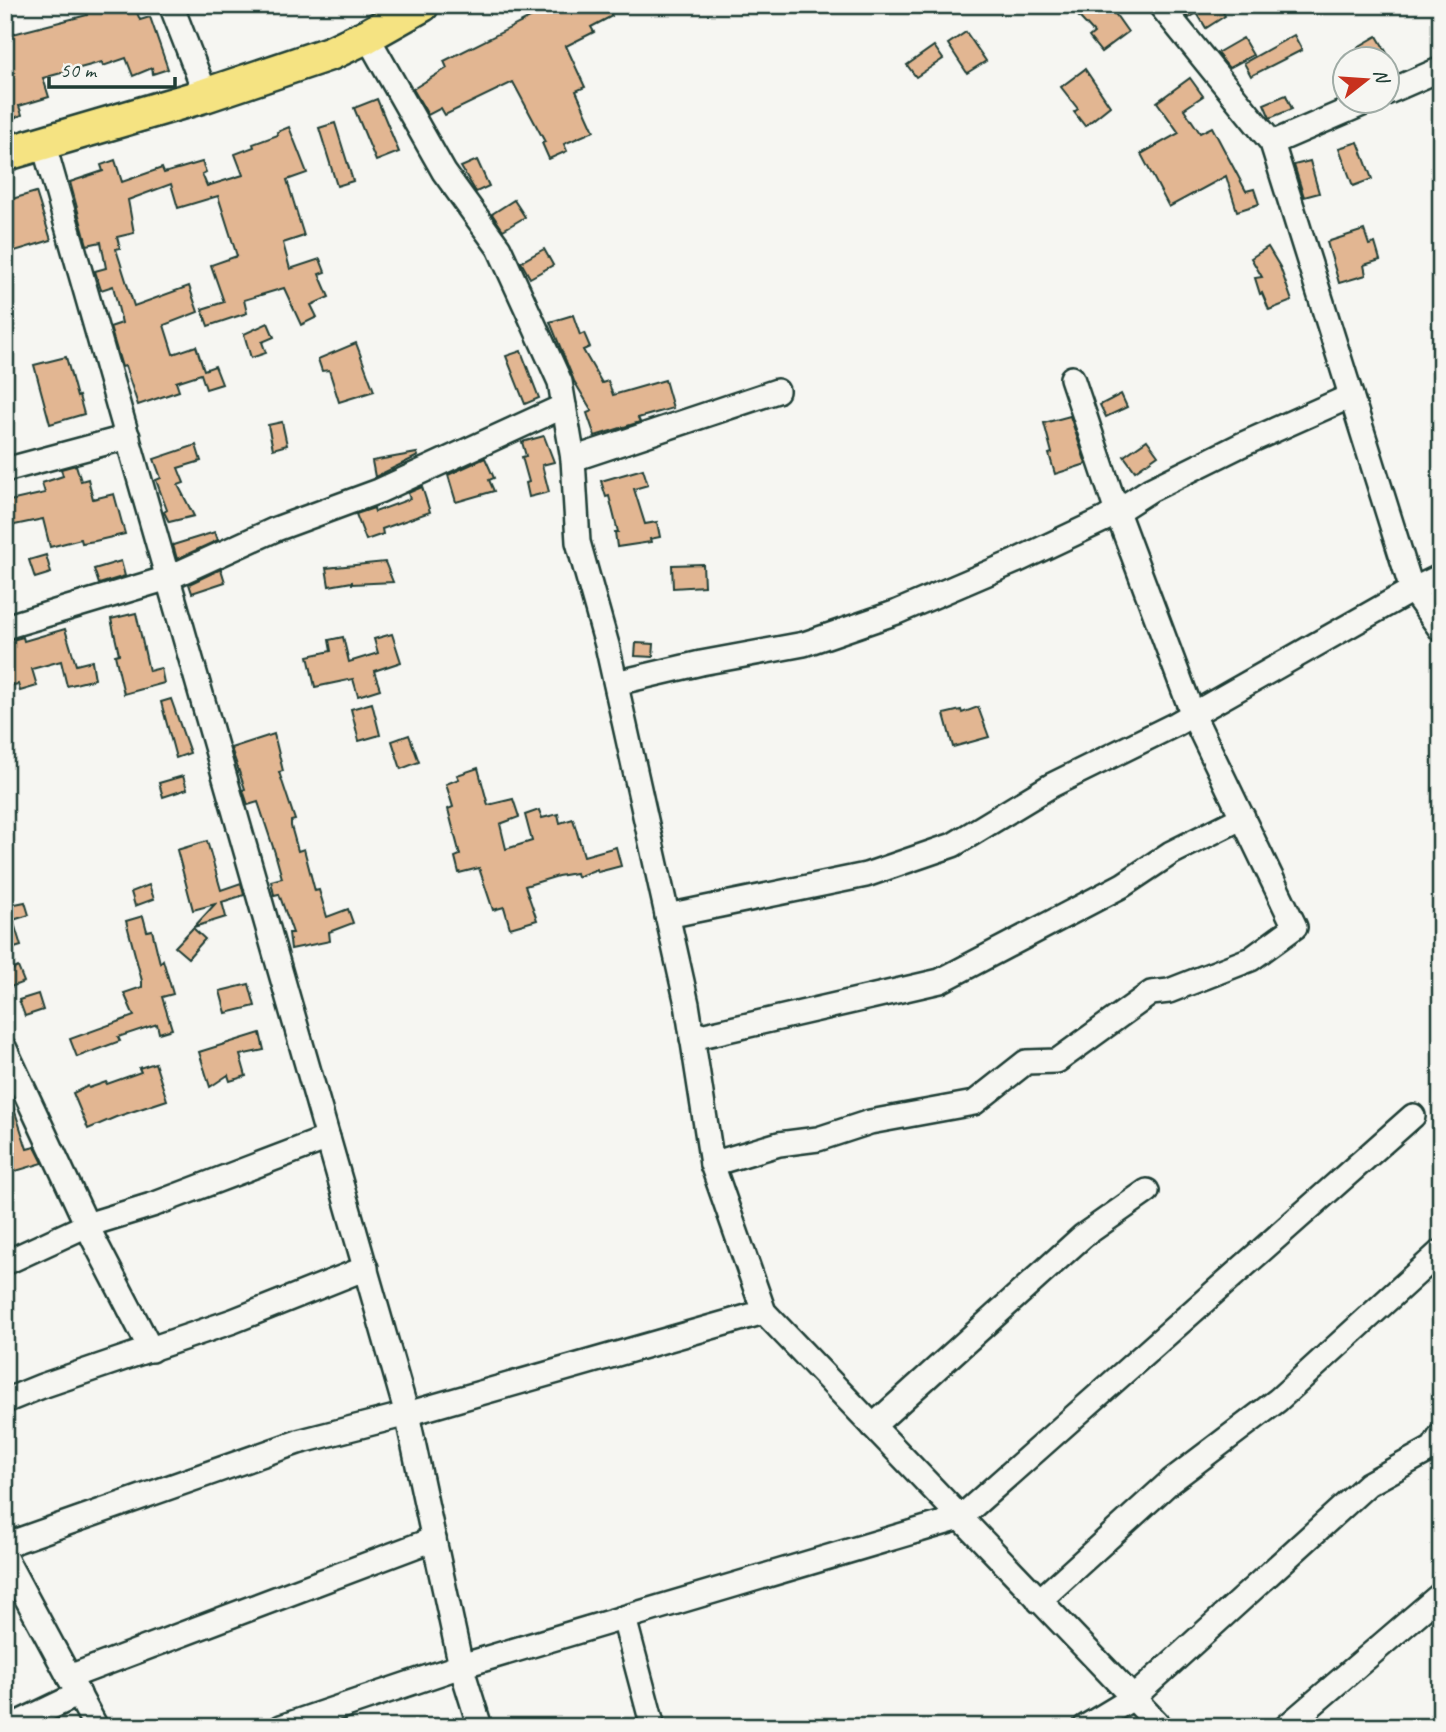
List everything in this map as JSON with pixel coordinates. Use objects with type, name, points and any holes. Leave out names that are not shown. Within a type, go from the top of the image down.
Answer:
[{"type":"highway","points":[[5,155],[206,96],[331,53],[422,5]]},
{"type":"street","points":[[172,5],[206,96]]},
{"type":"street","points":[[1160,5],[1272,143],[1412,590],[1441,630]]},
{"type":"street","points":[[367,36],[444,172],[499,248],[560,382],[573,459],[578,542],[616,683],[667,916],[692,1038],[712,1164],[764,1312],[1161,1727]]},
{"type":"street","points":[[1400,87],[1441,69]]},
{"type":"street","points":[[1272,143],[1335,116]]},
{"type":"street","points":[[43,142],[407,1414],[461,1666],[480,1727]]},
{"type":"street","points":[[712,1164],[779,1144],[818,1139],[870,1122],[974,1103],[1026,1062],[1057,1060],[1151,993],[1169,991],[1251,958],[1295,927],[1193,715],[1117,512],[1072,378]]},
{"type":"street","points":[[573,459],[777,391]]},
{"type":"street","points":[[616,683],[804,643],[885,616],[1016,561],[1117,512],[1150,490],[1351,396]]},
{"type":"street","points":[[5,627],[168,578],[275,529],[379,491],[564,406]]},
{"type":"street","points":[[5,470],[128,437]]},
{"type":"street","points":[[667,916],[866,875],[953,845],[1052,785],[1193,715],[1441,576]]},
{"type":"street","points":[[692,1038],[940,981],[1123,886],[1171,853],[1244,817]]},
{"type":"street","points":[[5,1049],[87,1225],[151,1350]]},
{"type":"street","points":[[281,1727],[461,1666],[960,1518],[1413,1116]]},
{"type":"street","points":[[5,1263],[87,1225],[155,1204],[328,1138]]},
{"type":"street","points":[[873,1426],[1083,1236],[1147,1191]]},
{"type":"street","points":[[1040,1601],[1171,1481],[1278,1400],[1440,1252]]},
{"type":"street","points":[[5,1401],[233,1321],[366,1268]]},
{"type":"street","points":[[5,1545],[298,1442],[407,1414],[764,1312]]},
{"type":"street","points":[[1085,1727],[1133,1698],[1368,1484],[1433,1448],[1441,1435]]},
{"type":"street","points":[[10,1727],[74,1686],[434,1539]]},
{"type":"street","points":[[5,1558],[96,1727]]},
{"type":"street","points":[[1286,1727],[1441,1594]]},
{"type":"street","points":[[624,1618],[653,1727]]},
{"type":"building","points":[[101,5],[134,5],[140,20],[150,17],[168,69],[153,74],[152,68],[133,76],[126,58],[103,66],[102,62],[43,78],[49,97],[19,106],[22,115],[5,121],[5,36],[87,15],[86,11]]},
{"type":"building","points":[[531,5],[607,5],[612,16],[591,27],[594,32],[566,46],[585,87],[576,91],[594,131],[564,144],[567,151],[549,159],[542,143],[545,142],[513,82],[445,115],[441,108],[428,115],[413,89],[447,68],[444,61],[536,15]]},
{"type":"building","points":[[1068,5],[1109,5],[1128,32],[1101,52],[1089,37],[1094,33]]},
{"type":"building","points":[[1178,5],[1219,5],[1225,16],[1206,28],[1197,13],[1189,18]]},
{"type":"building","points":[[966,32],[986,61],[967,73],[948,44]]},
{"type":"building","points":[[1294,35],[1302,50],[1251,76],[1244,63]]},
{"type":"building","points":[[1377,36],[1383,46],[1360,46]]},
{"type":"building","points":[[1243,38],[1253,55],[1229,68],[1217,53]]},
{"type":"building","points":[[934,46],[943,59],[916,77],[907,65]]},
{"type":"building","points":[[1085,69],[1110,106],[1085,126],[1074,112],[1078,109],[1061,87]]},
{"type":"building","points":[[1190,78],[1203,96],[1184,109],[1200,133],[1212,127],[1246,191],[1254,189],[1259,204],[1237,211],[1226,176],[1169,207],[1141,154],[1179,133],[1157,102]]},
{"type":"building","points":[[1286,95],[1292,109],[1270,118],[1264,104]]},
{"type":"building","points":[[377,99],[399,152],[376,161],[354,108]]},
{"type":"building","points":[[335,123],[353,181],[337,186],[319,128]]},
{"type":"building","points":[[289,127],[307,173],[287,180],[304,236],[283,243],[290,269],[320,259],[325,272],[319,274],[329,297],[311,305],[317,317],[301,325],[284,288],[244,300],[247,313],[208,326],[202,309],[224,302],[211,265],[237,256],[218,196],[178,208],[171,184],[128,200],[134,233],[117,237],[120,248],[116,249],[134,306],[189,286],[198,312],[164,325],[173,354],[196,346],[204,370],[215,366],[222,384],[206,389],[201,374],[176,382],[179,391],[138,405],[125,366],[122,367],[110,327],[122,323],[113,286],[101,290],[95,271],[106,268],[101,242],[87,245],[70,182],[103,171],[101,165],[115,160],[122,182],[162,168],[164,173],[202,162],[206,172],[202,174],[207,186],[243,175],[235,154],[278,135],[277,132]]},
{"type":"building","points":[[1358,142],[1372,179],[1353,186],[1339,148]]},
{"type":"building","points":[[477,160],[489,186],[476,192],[461,167]]},
{"type":"building","points":[[1310,161],[1319,193],[1304,197],[1294,165]]},
{"type":"building","points":[[36,192],[51,240],[5,254],[5,201]]},
{"type":"building","points":[[514,200],[525,217],[503,230],[492,214]]},
{"type":"building","points":[[1364,230],[1369,245],[1375,243],[1380,260],[1364,265],[1366,275],[1339,283],[1327,242]]},
{"type":"building","points":[[1268,247],[1280,267],[1292,301],[1269,310],[1255,278],[1262,277],[1251,258]]},
{"type":"building","points":[[544,249],[553,265],[530,278],[521,262]]},
{"type":"building","points":[[573,315],[580,335],[584,333],[590,347],[583,350],[602,383],[608,381],[613,395],[665,380],[673,408],[638,418],[640,422],[595,436],[587,413],[592,411],[574,381],[550,322]]},
{"type":"building","points":[[268,323],[274,337],[262,342],[266,353],[251,358],[244,334]]},
{"type":"building","points":[[356,343],[374,391],[339,402],[329,370],[322,371],[318,359]]},
{"type":"building","points":[[521,351],[539,398],[525,404],[506,356]]},
{"type":"building","points":[[66,357],[84,414],[50,424],[34,365]]},
{"type":"building","points":[[1121,394],[1127,407],[1106,417],[1100,405]]},
{"type":"building","points":[[1070,416],[1086,464],[1055,474],[1044,423]]},
{"type":"building","points":[[282,422],[287,445],[273,449],[268,425]]},
{"type":"building","points":[[544,436],[554,462],[542,465],[549,492],[529,497],[526,483],[529,482],[522,457],[526,456],[522,442]]},
{"type":"building","points":[[1147,440],[1158,455],[1135,471],[1124,456]]},
{"type":"building","points":[[196,445],[201,461],[178,468],[184,483],[178,485],[194,516],[169,522],[156,480],[161,478],[154,459]]},
{"type":"building","points":[[417,453],[418,456],[375,477],[372,461]]},
{"type":"building","points":[[485,458],[494,478],[489,480],[494,491],[456,502],[448,475]]},
{"type":"building","points":[[76,465],[81,481],[88,479],[93,499],[114,494],[125,534],[82,543],[81,539],[50,547],[43,519],[5,527],[5,502],[45,493],[42,483],[63,476],[61,469]]},
{"type":"building","points":[[643,469],[648,485],[634,489],[645,524],[657,522],[660,537],[650,539],[651,542],[617,547],[615,532],[618,532],[609,496],[606,497],[601,481]]},
{"type":"building","points":[[422,487],[430,512],[382,529],[383,534],[366,540],[356,514],[374,508],[375,512],[410,499],[408,493]]},
{"type":"building","points":[[215,532],[218,540],[177,559],[173,545]]},
{"type":"building","points":[[46,555],[51,573],[35,578],[29,560]]},
{"type":"building","points":[[121,561],[125,576],[99,584],[94,569]]},
{"type":"building","points":[[385,562],[393,582],[352,582],[329,586],[326,568]]},
{"type":"building","points":[[703,564],[704,586],[673,588],[672,565]]},
{"type":"building","points":[[221,569],[225,582],[192,593],[189,584]]},
{"type":"building","points":[[136,613],[149,671],[161,668],[164,683],[124,694],[115,655],[119,654],[111,619]]},
{"type":"building","points":[[65,629],[76,665],[92,661],[95,679],[67,686],[61,661],[32,669],[37,686],[20,691],[18,684],[5,687],[5,642],[23,637],[24,641]]},
{"type":"building","points":[[392,634],[401,662],[374,671],[380,689],[358,696],[353,679],[315,687],[308,656],[331,651],[329,640],[343,637],[349,662],[378,653],[374,639]]},
{"type":"building","points":[[636,643],[654,644],[653,657],[635,656]]},
{"type":"building","points":[[171,699],[190,753],[176,758],[161,702]]},
{"type":"building","points":[[372,703],[380,735],[359,741],[351,709]]},
{"type":"building","points":[[978,707],[989,737],[953,747],[944,714],[961,710],[962,713]]},
{"type":"building","points":[[274,734],[283,771],[279,772],[295,820],[291,821],[291,826],[298,851],[304,849],[315,891],[319,890],[327,917],[348,909],[353,923],[329,932],[330,941],[291,949],[289,933],[293,933],[279,894],[274,895],[271,881],[282,878],[275,853],[258,802],[248,805],[231,748]]},
{"type":"building","points":[[409,735],[419,762],[401,769],[392,741]]},
{"type":"building","points":[[478,768],[488,805],[513,799],[519,817],[500,824],[506,849],[532,841],[525,815],[539,810],[542,818],[558,814],[560,823],[573,819],[584,856],[616,847],[621,866],[598,872],[597,869],[577,877],[576,873],[558,876],[525,886],[537,920],[510,928],[504,907],[493,910],[479,868],[459,873],[455,857],[460,855],[448,809],[453,807],[446,784],[459,779],[457,775]]},
{"type":"building","points":[[183,776],[187,789],[163,797],[159,783]]},
{"type":"building","points":[[207,841],[221,890],[241,883],[244,895],[222,902],[226,917],[194,927],[215,904],[193,910],[177,850]]},
{"type":"building","points":[[149,885],[154,899],[135,906],[131,892]]},
{"type":"building","points":[[25,902],[29,915],[13,920],[21,946],[5,951],[5,906]]},
{"type":"building","points":[[143,916],[147,931],[152,930],[160,963],[163,960],[173,994],[162,997],[172,1029],[159,1033],[157,1024],[118,1037],[120,1041],[77,1057],[70,1039],[134,1016],[124,993],[142,987],[142,981],[126,921]]},
{"type":"building","points":[[193,928],[205,939],[188,958],[175,947]]},
{"type":"building","points":[[18,967],[24,982],[5,989],[5,973]]},
{"type":"building","points":[[249,984],[255,1006],[226,1013],[220,991]]},
{"type":"building","points":[[38,994],[43,1010],[25,1016],[19,1000]]},
{"type":"building","points":[[260,1033],[264,1050],[240,1055],[246,1076],[230,1081],[228,1075],[210,1087],[199,1052]]},
{"type":"building","points":[[155,1063],[167,1100],[88,1129],[73,1093],[88,1086],[107,1084],[141,1072],[139,1068]]},
{"type":"building","points":[[7,1087],[27,1149],[35,1147],[43,1163],[9,1173],[5,1161]]}]
